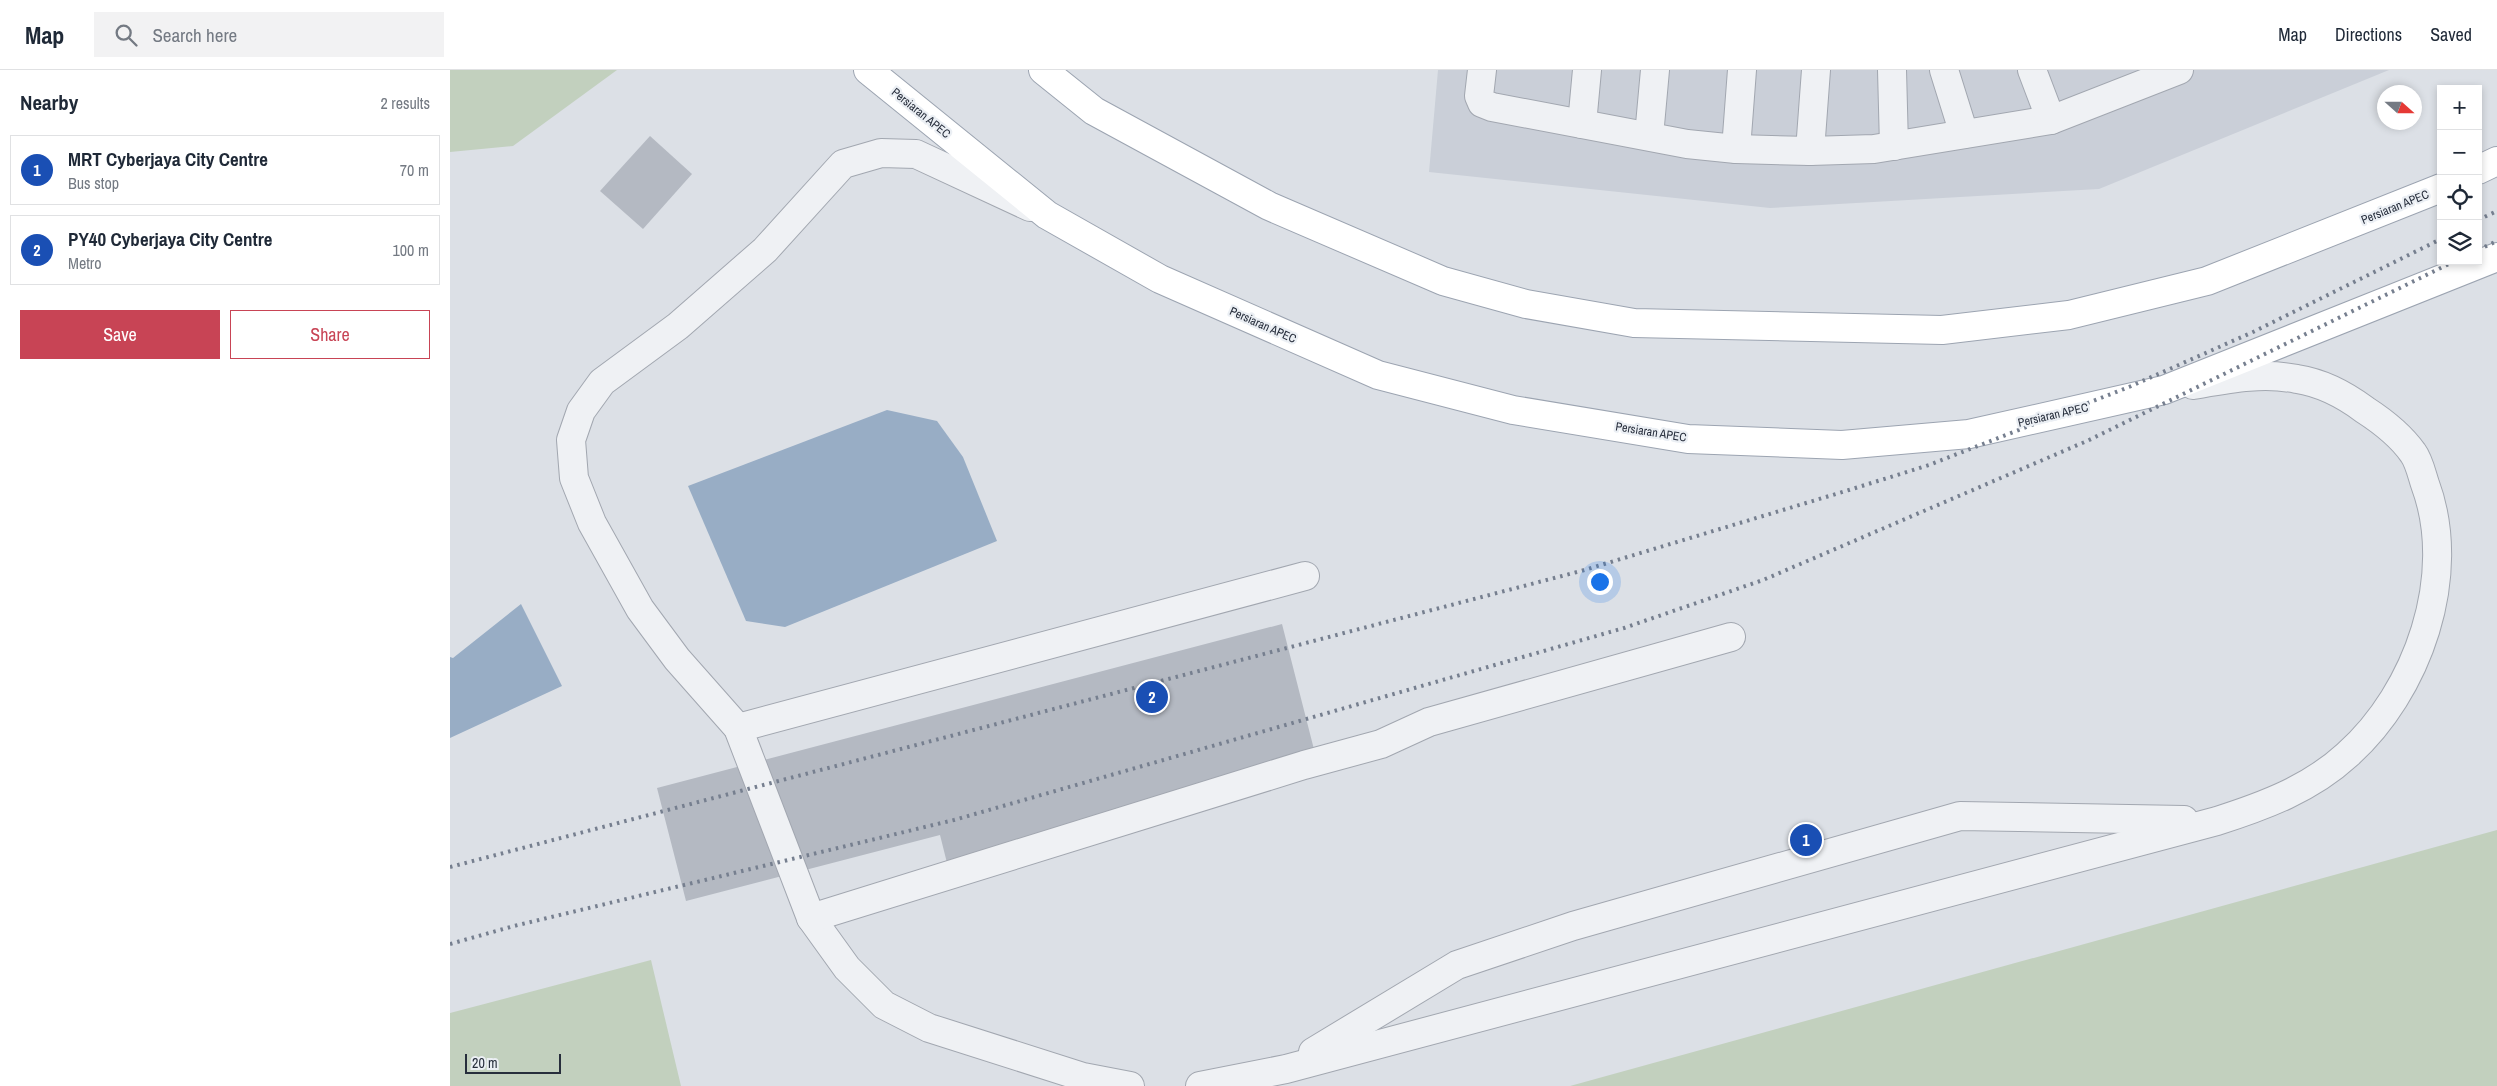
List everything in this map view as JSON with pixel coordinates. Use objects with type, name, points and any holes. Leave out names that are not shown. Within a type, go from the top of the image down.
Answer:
[{"type":"main road","name":"Persiaran APEC","points":[[868,70],[1048,216],[1160,279],[1378,376],[1513,410],[1688,439],[1842,445],[1969,434],[2164,390],[2497,257]]},
{"type":"main road","name":"Persiaran APEC","points":[[1043,70],[1094,111],[1278,210],[1443,281],[1526,304],[1634,323],[1942,330],[2069,315],[2207,281],[2437,190]]},
{"type":"main road","points":[[2482,168],[2497,161]]},
{"type":"lane","points":[[1482,70],[1479,96],[1482,103],[1492,107],[1687,144],[1736,149],[1810,151],[1874,149],[2051,120],[2179,70]]},
{"type":"lane","points":[[1582,124],[1587,70]]},
{"type":"lane","points":[[1649,136],[1655,70]]},
{"type":"lane","points":[[1736,149],[1742,70]]},
{"type":"lane","points":[[1810,151],[1816,70]]},
{"type":"lane","points":[[1892,70],[1894,146]]},
{"type":"lane","points":[[1944,70],[1964,134]]},
{"type":"lane","points":[[2032,70],[2051,120]]},
{"type":"lane","points":[[1048,216],[916,154],[881,153],[842,164],[765,250],[678,326],[602,382],[581,411],[571,440],[574,478],[592,523],[640,609],[677,660],[738,728],[811,918],[847,968],[884,1005],[929,1028],[1083,1077],[1130,1086]]},
{"type":"lane","points":[[1200,1086],[1286,1068],[2217,821],[2261,807],[2312,782],[2348,755],[2387,711],[2414,665],[2429,624],[2436,562],[2434,506],[2414,454],[2380,420],[2342,393],[2298,379],[2250,376],[2164,390]]},
{"type":"lane","points":[[738,728],[1305,576]]},
{"type":"lane","points":[[811,918],[1304,765],[1381,744],[1429,722],[1731,637]]},
{"type":"lane","points":[[1286,1068],[1457,965],[1573,926],[1960,816],[2217,821]]},
{"type":"shaded area","points":[[1438,70],[2389,70],[2099,189],[1770,208],[1429,172]]},
{"type":"green space","points":[[450,70],[617,70],[513,146],[450,152]]},
{"type":"green space","points":[[2497,830],[2497,1086],[1570,1086]]},
{"type":"green space","points":[[651,960],[681,1086],[450,1086],[450,1013]]},
{"type":"water","points":[[887,410],[937,421],[963,457],[997,541],[785,627],[746,621],[688,486]]},
{"type":"water","points":[[521,604],[562,686],[450,738],[450,657],[453,658]]},
{"type":"building","points":[[650,136],[692,174],[643,229],[600,191]]},
{"type":"building","points":[[1282,624],[1319,769],[948,867],[940,835],[686,901],[657,788]]},
{"type":"railway","points":[[2482,218],[2497,211]]},
{"type":"railway","points":[[450,867],[1581,571],[1929,465],[2129,387],[2253,332],[2437,241]]},
{"type":"railway","points":[[2482,248],[2497,241]]},
{"type":"railway","points":[[450,944],[514,926],[954,820],[1624,628],[1763,580],[2087,441],[2447,265]]},
{"type":"place","name":"PY40 Cyberjaya City Centre","points":[[1152,697]]},
{"type":"place","name":"MRT Cyberjaya City Centre","points":[[1806,840]]}]
